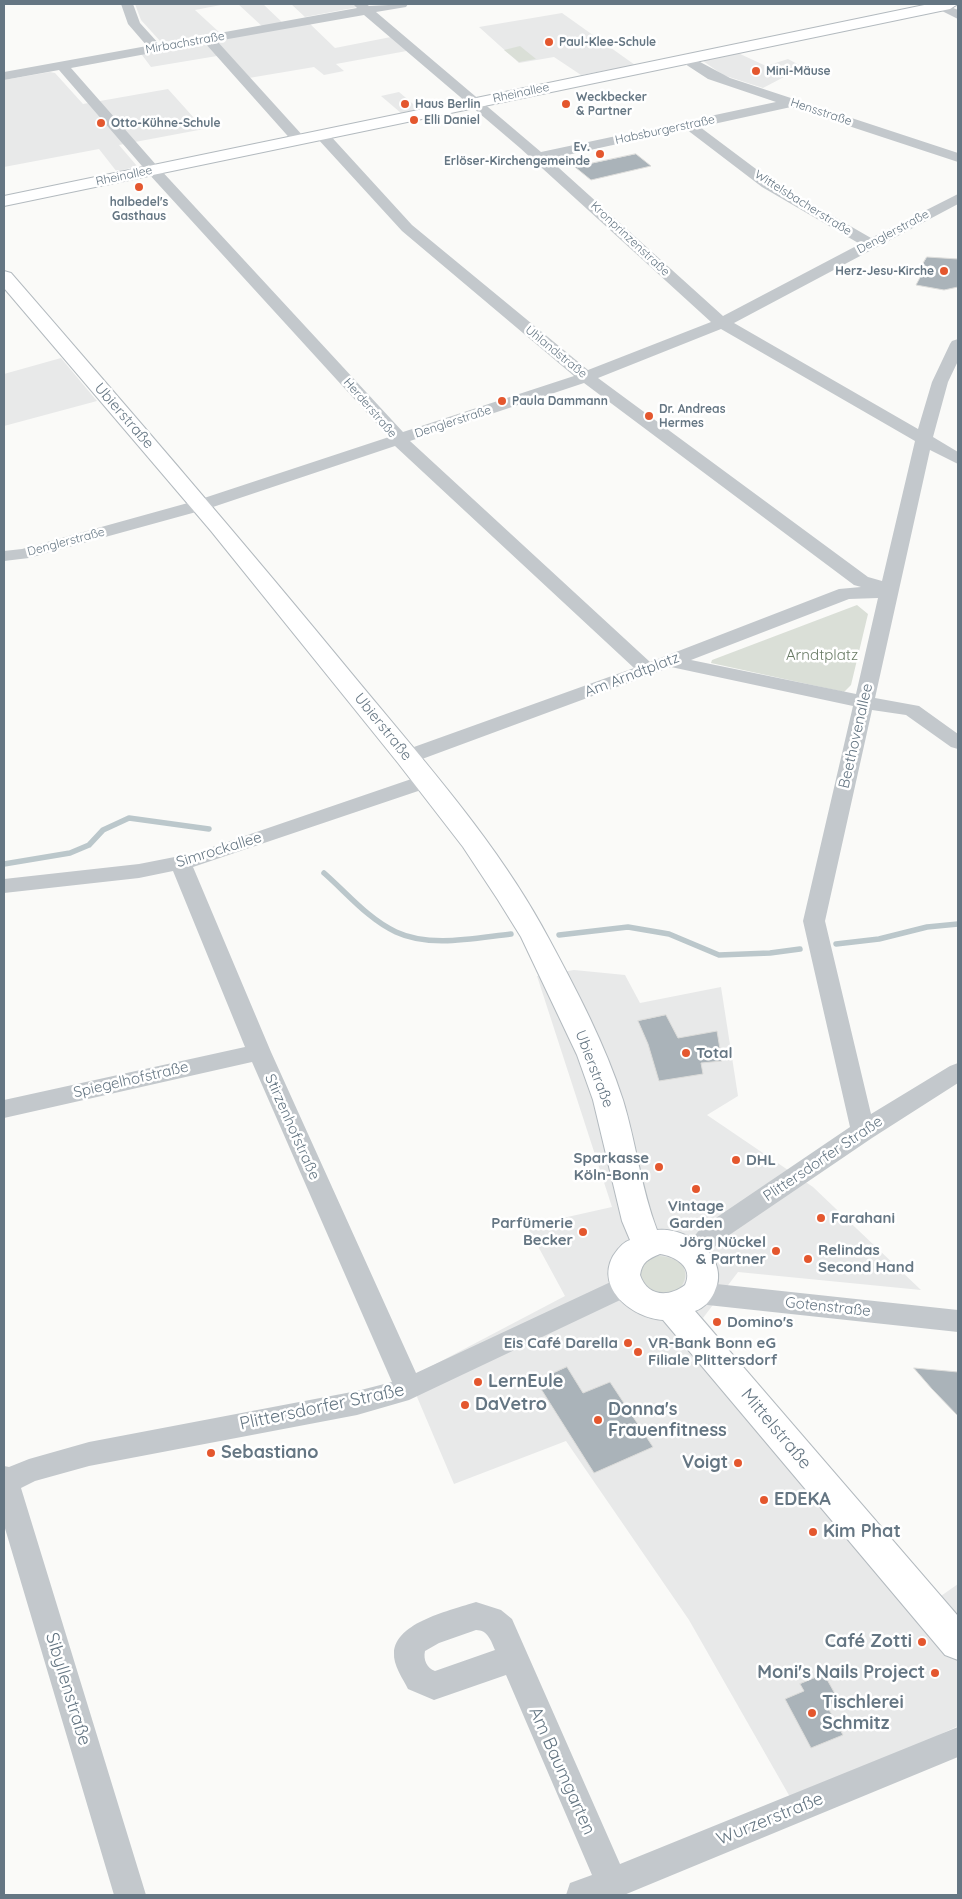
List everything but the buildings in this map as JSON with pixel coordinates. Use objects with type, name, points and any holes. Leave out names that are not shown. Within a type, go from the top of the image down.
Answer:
[{"type":"main road","name":"Rheinallee","points":[[4,201],[940,5]]},
{"type":"main road","name":"Ubierstraße","points":[[4,277],[201,504],[426,781],[472,841],[508,894],[534,936],[566,999],[608,1100],[638,1221],[647,1244]]},
{"type":"main road","points":[[672,1243],[693,1254],[700,1263],[704,1273],[703,1284],[685,1300],[645,1303],[631,1293],[626,1286],[623,1276],[626,1262],[636,1249],[647,1244],[672,1243]]},
{"type":"main road","name":"Mittelstraße","points":[[685,1300],[958,1643]]},
{"type":"street","points":[[127,4],[134,24],[156,48]]},
{"type":"street","name":"Mirbachstraße","points":[[4,76],[208,39],[367,6],[402,4]]},
{"type":"street","points":[[940,5],[958,15]]},
{"type":"street","name":"Kronprinzenstraße","points":[[367,6],[722,323],[958,459]]},
{"type":"street","points":[[208,39],[299,140]]},
{"type":"street","name":"Hensstraße","points":[[686,59],[712,76],[958,158]]},
{"type":"street","name":"Herderstraße","points":[[62,66],[153,170],[393,430],[399,440],[647,670]]},
{"type":"street","name":"Habsburgerstraße","points":[[538,157],[792,102]]},
{"type":"street","name":"Wittelsbacherstraße","points":[[689,125],[767,184],[863,240]]},
{"type":"street","name":"Uhlandstraße","points":[[322,135],[417,238],[586,377],[858,586]]},
{"type":"street","name":"Denglerstraße","points":[[4,556],[23,554],[201,504],[586,377],[722,323],[922,204],[958,186]]},
{"type":"street","name":"Denglerstraße","points":[[863,240],[958,198]]},
{"type":"street","name":"Denglerstraße","points":[[922,204],[936,209]]},
{"type":"street","name":"Beethovenallee","points":[[863,1131],[814,922],[888,590],[928,421],[940,382],[958,344]]},
{"type":"street","name":"Am Arndtplatz","points":[[407,757],[647,670],[858,586],[888,590]]},
{"type":"street","points":[[670,661],[863,702],[912,710],[958,743]]},
{"type":"street","name":"Simrockallee","points":[[4,886],[139,871],[180,863],[218,853],[426,781]]},
{"type":"street","name":"Stirzenhofstraße","points":[[180,863],[259,1052],[409,1389]]},
{"type":"street","name":"Spiegelhofstraße","points":[[4,1109],[259,1052]]},
{"type":"street","name":"Plittersdorfer Straße","points":[[693,1254],[710,1235],[863,1131],[958,1072]]},
{"type":"street","name":"Plittersdorfer Straße","points":[[4,1481],[58,1461],[357,1403],[409,1389],[626,1286]]},
{"type":"street","name":"Gotenstraße","points":[[685,1300],[958,1321]]},
{"type":"street","name":"Sibyllenstraße","points":[[4,1481],[130,1895]]},
{"type":"street","name":"Am Baumgarten","points":[[513,1658],[612,1884]]},
{"type":"street","name":"Wurzerstraße","points":[[582,1895],[958,1742]]},
{"type":"shaded area","points":[[135,4],[226,4],[195,10],[219,32],[166,42],[160,41],[141,20]]},
{"type":"shaded area","points":[[238,4],[263,4],[285,25],[307,21],[335,48],[396,36],[412,50],[336,64],[344,71],[324,75],[314,67],[243,79],[223,55],[151,67],[139,51],[264,28]]},
{"type":"shaded area","points":[[291,4],[354,4],[358,7],[305,17]]},
{"type":"shaded area","name":"Paul-Klee-Schule","points":[[562,13],[635,65],[581,75],[554,57],[519,63],[479,27]]},
{"type":"shaded area","name":"Mini-Mäuse","points":[[738,53],[766,66],[788,59],[803,67],[763,88],[723,75],[703,61]]},
{"type":"shaded area","name":"Otto-Kühne-Schule","points":[[50,72],[55,73],[83,104],[168,89],[204,129],[119,145],[137,166],[117,172],[99,149],[4,167],[4,80]]},
{"type":"shaded area","points":[[399,92],[419,109],[401,113],[381,96]]},
{"type":"shaded area","points":[[61,358],[97,401],[4,426],[4,374]]},
{"type":"shaded area","points":[[574,970],[625,975],[640,1003],[721,987],[738,1096],[707,1115],[813,1187],[921,1290],[738,1272],[703,1318],[938,1598],[958,1584],[958,1726],[794,1804],[689,1620],[566,1441],[454,1484],[409,1378],[565,1296],[527,1226],[612,1207],[537,976]]},
{"type":"green space","points":[[520,46],[536,59],[519,62],[504,50]]},
{"type":"green space","name":"Arndtplatz","points":[[857,605],[868,614],[851,685],[844,692],[711,663],[712,660]]},
{"type":"green space","points":[[658,1256],[673,1259],[682,1266],[685,1274],[684,1282],[678,1290],[670,1294],[659,1295],[648,1290],[638,1273],[645,1262]]},
{"type":"waterway","points":[[4,864],[70,853],[89,845],[103,830],[129,818],[209,829]]},
{"type":"waterway","points":[[324,873],[376,920],[386,927],[409,937],[438,941],[511,934]]},
{"type":"waterway","points":[[836,944],[879,939],[927,927],[958,924]]},
{"type":"waterway","points":[[559,935],[628,927],[669,934],[719,955],[770,953],[800,949]]},
{"type":"place","name":"Paul-Klee-Schule","points":[[549,42]]},
{"type":"place","name":"Mini-Mäuse","points":[[756,71]]},
{"type":"place","name":"Haus Berlin","points":[[405,104]]},
{"type":"place","name":"Weckbecker & Partner","points":[[566,104]]},
{"type":"place","name":"Elli Daniel","points":[[414,120]]},
{"type":"place","name":"Otto-Kühne-Schule","points":[[101,123]]},
{"type":"place","name":"Ev. Erlöser-Kirchengemeinde","points":[[600,154]]},
{"type":"place","name":"halbedel's Gasthaus","points":[[139,187]]},
{"type":"place","name":"Herz-Jesu-Kirche","points":[[944,271]]},
{"type":"place","name":"Paula Dammann","points":[[502,401]]},
{"type":"place","name":"Dr. Andreas Hermes","points":[[649,416]]},
{"type":"place","name":"Total","points":[[686,1053]]},
{"type":"place","name":"DHL","points":[[736,1160]]},
{"type":"place","name":"Sparkasse Köln-Bonn","points":[[659,1167]]},
{"type":"place","name":"Vintage Garden","points":[[696,1189]]},
{"type":"place","name":"Farahani","points":[[821,1218]]},
{"type":"place","name":"Parfümerie Becker","points":[[583,1232]]},
{"type":"place","name":"Jörg Nückel & Partner","points":[[776,1251]]},
{"type":"place","name":"Relindas Second Hand","points":[[808,1259]]},
{"type":"place","name":"Domino's","points":[[717,1322]]},
{"type":"place","name":"Eis Café Darella","points":[[628,1343]]},
{"type":"place","name":"VR-Bank Bonn eG Filiale Plittersdorf","points":[[638,1352]]},
{"type":"place","name":"LernEule","points":[[478,1382]]},
{"type":"place","name":"DaVetro","points":[[465,1405]]},
{"type":"place","name":"Donna's Frauenfitness","points":[[598,1420]]},
{"type":"place","name":"Sebastiano","points":[[211,1453]]},
{"type":"place","name":"Voigt","points":[[738,1463]]},
{"type":"place","name":"EDEKA","points":[[764,1500]]},
{"type":"place","name":"Kim Phat","points":[[813,1532]]},
{"type":"place","name":"Café Zotti","points":[[922,1642]]},
{"type":"place","name":"Moni's Nails Project","points":[[935,1673]]},
{"type":"place","name":"Tischlerei Schmitz","points":[[812,1713]]}]
